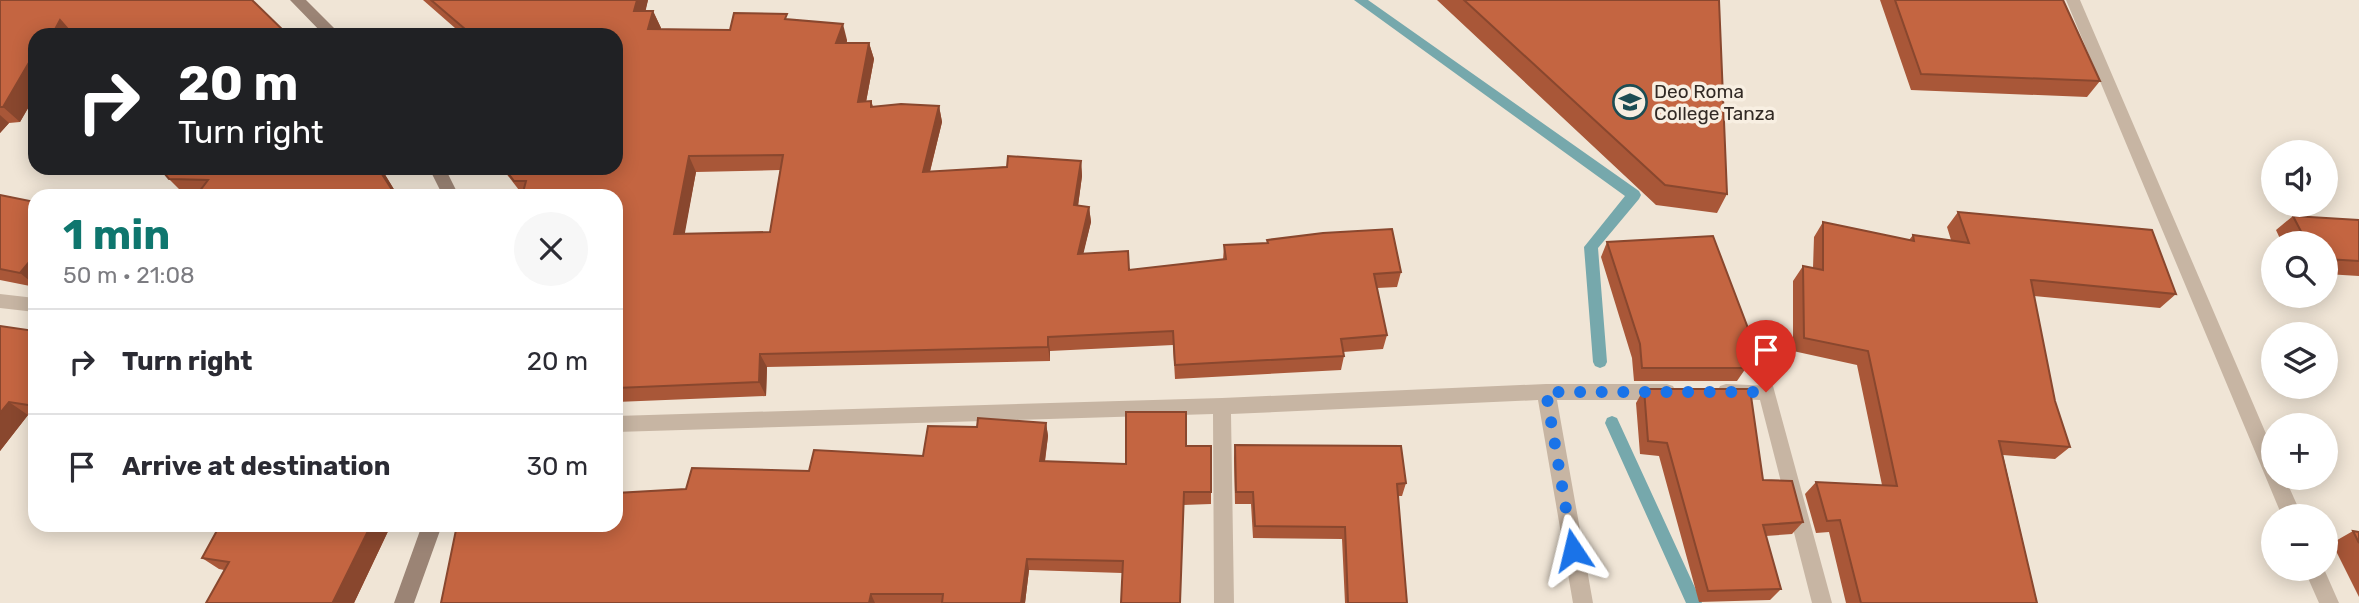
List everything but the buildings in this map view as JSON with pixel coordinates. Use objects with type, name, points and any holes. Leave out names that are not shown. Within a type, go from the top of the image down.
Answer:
[{"type":"street","points":[[297,0],[326,28]]},
{"type":"street","points":[[2073,0],[2261,444]]},
{"type":"street","points":[[0,301],[28,304]]},
{"type":"street","points":[[623,424],[1222,406],[1546,392],[1684,392]]},
{"type":"street","points":[[1546,392],[1583,603]]},
{"type":"street","points":[[1711,392],[1766,392],[1822,603]]},
{"type":"street","points":[[1222,406],[1224,603]]},
{"type":"street","points":[[404,603],[429,532]]},
{"type":"street","points":[[2319,581],[2329,603]]},
{"type":"waterway","points":[[1360,0],[1634,195],[1591,247],[1600,362]]},
{"type":"waterway","points":[[1612,423],[1694,603]]},
{"type":"place","name":"Deo Roma College Tanza","points":[[1630,102]]},
{"type":"route","points":[[1573,550],[1546,392],[1766,392]]}]
